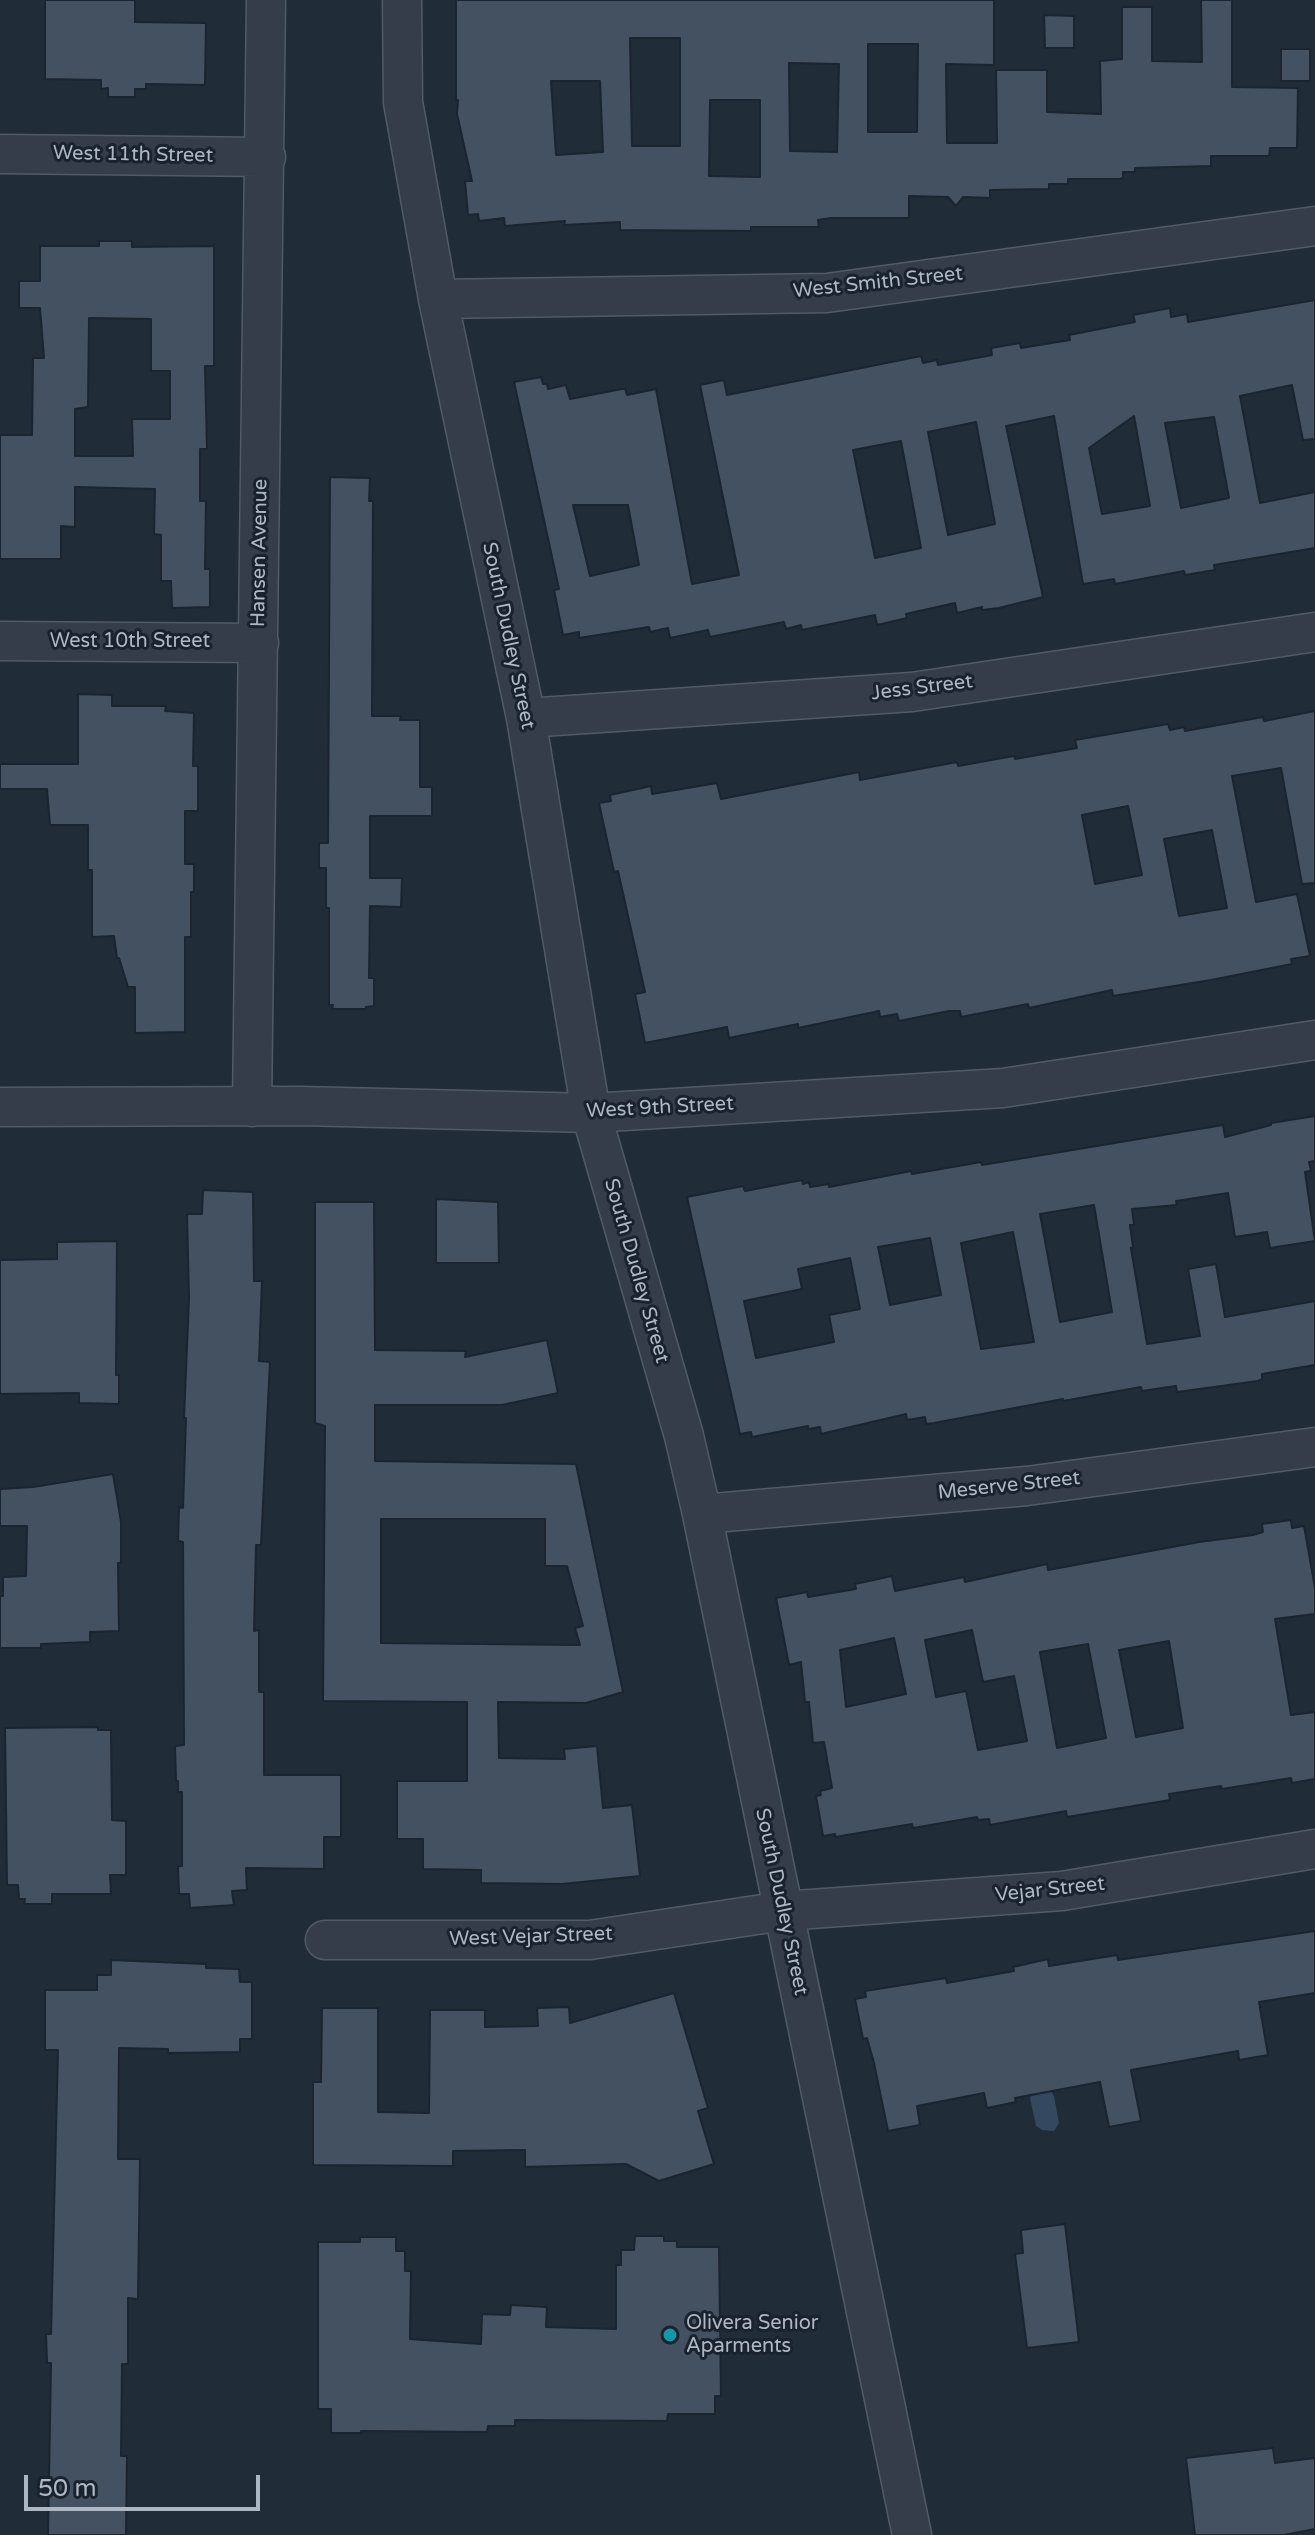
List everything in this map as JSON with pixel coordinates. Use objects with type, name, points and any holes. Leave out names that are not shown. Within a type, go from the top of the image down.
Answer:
[{"type":"street","name":"Hansen Avenue","points":[[252,1107],[266,0]]},
{"type":"street","name":"South Dudley Street","points":[[402,0],[403,102],[438,299],[526,718],[591,1113],[684,1436],[702,1514],[912,2535]]},
{"type":"street","name":"West 11th Street","points":[[0,154],[266,157]]},
{"type":"street","name":"West Smith Street","points":[[438,299],[827,293],[1315,226]]},
{"type":"street","name":"Jess Street","points":[[526,718],[912,692],[1315,632]]},
{"type":"street","name":"West 10th Street","points":[[0,641],[259,643]]},
{"type":"street","name":"West 9th Street","points":[[0,1107],[252,1107],[591,1113],[1003,1088],[1315,1040]]},
{"type":"street","name":"Meserve Street","points":[[702,1514],[1027,1486],[1315,1447]]},
{"type":"street","name":"Vejar Street","points":[[783,1911],[1062,1891],[1315,1849]]},
{"type":"street","name":"West Vejar Street","points":[[325,1940],[590,1940],[783,1911]]},
{"type":"water","points":[[1050,2090],[1059,2123],[1054,2131],[1036,2126],[1030,2098],[1032,2092]]},
{"type":"building","points":[[45,0],[135,0],[135,22],[206,23],[205,85],[146,84],[146,89],[135,89],[135,97],[108,97],[108,88],[101,89],[101,80],[45,79]]},
{"type":"building","points":[[456,0],[994,0],[994,65],[946,64],[947,143],[997,143],[996,70],[1047,70],[1047,112],[1101,114],[1100,61],[1122,59],[1122,7],[1152,7],[1152,61],[1202,62],[1201,0],[1232,0],[1232,87],[1298,88],[1297,148],[1270,148],[1269,156],[1211,156],[1211,166],[1135,168],[1135,172],[1123,172],[1120,179],[1068,179],[1068,184],[1049,184],[1049,189],[990,190],[990,198],[963,197],[956,206],[948,197],[909,196],[909,218],[831,218],[818,220],[819,227],[751,227],[751,231],[620,230],[620,222],[564,225],[565,221],[505,226],[504,218],[479,221],[478,214],[468,215],[465,181],[472,181],[456,101]],"holes":[[[630,38],[680,38],[680,146],[632,146]],[[868,44],[918,44],[917,132],[868,132]],[[789,63],[839,64],[837,152],[790,151]],[[551,81],[600,81],[603,152],[556,155]],[[710,100],[760,100],[760,177],[709,176]]]},
{"type":"building","points":[[1044,15],[1074,16],[1074,48],[1045,48]]},
{"type":"building","points":[[1281,49],[1310,49],[1310,81],[1281,81]]},
{"type":"building","points":[[99,241],[132,241],[132,247],[214,246],[214,366],[205,366],[207,449],[200,449],[200,501],[206,501],[205,569],[210,569],[210,607],[172,608],[171,581],[161,581],[161,535],[154,534],[155,489],[75,487],[75,527],[61,526],[61,559],[0,559],[0,435],[32,435],[33,358],[44,358],[40,308],[19,308],[19,281],[40,281],[40,246],[99,246]],"holes":[[[89,318],[151,319],[151,371],[170,371],[170,419],[132,419],[133,456],[75,456],[75,409],[88,407]]]},
{"type":"building","points":[[1315,300],[1315,439],[1303,440],[1292,385],[1240,396],[1260,503],[1315,492],[1315,548],[1214,565],[1215,570],[1185,575],[1184,571],[1115,584],[1114,579],[1083,584],[1054,416],[1006,426],[1043,597],[999,608],[982,610],[982,607],[957,613],[955,603],[906,614],[907,618],[877,625],[875,615],[802,630],[801,625],[786,629],[784,622],[710,637],[708,630],[670,638],[668,628],[650,632],[649,627],[579,638],[579,632],[563,635],[554,590],[559,589],[514,382],[541,377],[548,389],[566,385],[570,399],[622,389],[627,395],[656,389],[692,584],[739,575],[700,385],[724,380],[727,395],[921,356],[923,363],[937,360],[938,365],[992,355],[991,348],[1020,343],[1021,348],[1070,340],[1069,335],[1135,322],[1133,315],[1170,308],[1171,317],[1187,314],[1188,322]],"holes":[[[1134,416],[1150,506],[1102,514],[1089,448]],[[1214,417],[1229,498],[1181,508],[1165,423]],[[976,422],[995,524],[948,535],[928,432]],[[901,441],[921,548],[875,558],[853,450]],[[573,505],[628,505],[639,565],[590,576]]]},
{"type":"building","points":[[330,477],[370,478],[369,501],[373,501],[372,716],[401,716],[400,720],[420,720],[420,787],[432,787],[432,816],[370,816],[370,878],[402,878],[401,907],[370,906],[369,978],[374,978],[374,1006],[366,1009],[332,1009],[333,1005],[329,1005],[329,908],[326,908],[326,868],[319,868],[319,843],[328,843]]},
{"type":"building","points":[[78,694],[112,695],[112,706],[166,706],[165,711],[194,713],[193,766],[198,766],[198,811],[185,811],[185,864],[194,864],[194,892],[191,892],[191,937],[185,937],[185,1032],[135,1033],[135,987],[128,987],[117,958],[114,936],[92,937],[88,825],[50,825],[47,789],[0,789],[0,764],[78,764]]},
{"type":"building","points":[[1315,711],[1315,883],[1302,884],[1281,768],[1232,776],[1256,902],[1297,894],[1310,956],[1291,959],[1292,964],[1211,980],[1113,996],[1112,990],[1029,1008],[1028,1004],[961,1017],[960,1011],[949,1011],[899,1021],[897,1014],[880,1017],[879,1011],[729,1038],[727,1027],[645,1043],[635,994],[645,992],[599,803],[611,801],[610,795],[651,786],[652,794],[717,783],[721,799],[859,772],[860,780],[957,762],[958,766],[1014,756],[1015,759],[1077,748],[1075,740],[1168,724],[1170,730],[1184,727],[1185,731],[1263,717],[1264,721]],"holes":[[[1128,806],[1142,875],[1095,884],[1082,815]],[[1212,830],[1227,908],[1179,916],[1164,839]]]},
{"type":"building","points":[[1315,1116],[1315,1161],[1309,1162],[1311,1171],[1305,1172],[1315,1241],[1270,1248],[1267,1232],[1235,1237],[1228,1193],[1176,1201],[1177,1205],[1132,1209],[1134,1225],[1130,1225],[1131,1248],[1147,1344],[1200,1336],[1188,1269],[1216,1264],[1225,1317],[1315,1301],[1315,1365],[1262,1374],[1262,1379],[1258,1381],[1177,1392],[1176,1386],[1142,1391],[1141,1387],[926,1424],[925,1417],[907,1420],[906,1414],[821,1434],[820,1427],[808,1429],[808,1426],[752,1437],[751,1432],[740,1434],[687,1197],[743,1186],[745,1191],[802,1180],[803,1184],[809,1182],[810,1187],[829,1184],[829,1187],[911,1171],[912,1174],[981,1162],[982,1165],[1223,1125],[1225,1137],[1271,1123]],"holes":[[[1094,1205],[1112,1312],[1060,1322],[1040,1214]],[[1013,1232],[1034,1342],[981,1349],[961,1243]],[[930,1238],[941,1295],[890,1305],[878,1247]],[[850,1258],[860,1309],[829,1315],[834,1342],[756,1358],[744,1301],[802,1289],[798,1269]]]},
{"type":"building","points":[[203,1190],[253,1192],[254,1281],[262,1281],[259,1361],[270,1362],[261,1545],[256,1545],[254,1631],[259,1630],[259,1692],[264,1692],[264,1775],[341,1775],[341,1837],[324,1837],[324,1869],[246,1868],[247,1890],[232,1891],[234,1905],[190,1908],[189,1894],[179,1894],[178,1866],[182,1866],[182,1792],[178,1792],[176,1781],[175,1746],[184,1745],[183,1542],[178,1541],[179,1507],[183,1508],[186,1418],[189,1298],[187,1214],[202,1214]]},
{"type":"building","points":[[436,1199],[498,1202],[499,1263],[436,1263]]},
{"type":"building","points":[[315,1202],[374,1202],[375,1350],[466,1351],[465,1357],[547,1340],[558,1393],[502,1405],[375,1405],[375,1461],[576,1464],[623,1692],[586,1703],[498,1702],[499,1758],[565,1759],[564,1749],[597,1746],[603,1808],[632,1805],[640,1876],[562,1884],[481,1883],[481,1870],[423,1869],[423,1839],[397,1839],[397,1781],[467,1781],[467,1702],[323,1701],[325,1426],[315,1423]],"holes":[[[381,1519],[545,1519],[545,1566],[567,1566],[583,1626],[575,1628],[580,1645],[381,1643]]]},
{"type":"building","points":[[117,1241],[116,1375],[119,1375],[119,1404],[79,1403],[79,1393],[0,1394],[0,1260],[57,1259],[57,1242]]},
{"type":"building","points":[[113,1474],[121,1522],[119,1631],[90,1632],[90,1642],[41,1644],[41,1648],[0,1648],[3,1577],[26,1576],[27,1526],[0,1526],[0,1489]]},
{"type":"building","points":[[1291,1520],[1292,1528],[1304,1526],[1315,1588],[1315,1614],[1275,1619],[1291,1715],[1315,1712],[1315,1779],[1292,1783],[1291,1778],[1222,1789],[1221,1786],[1169,1794],[1170,1800],[1067,1817],[1066,1811],[990,1825],[989,1819],[978,1820],[977,1817],[913,1828],[912,1824],[835,1837],[835,1834],[823,1836],[816,1796],[821,1795],[820,1791],[832,1788],[824,1742],[813,1743],[801,1662],[789,1665],[776,1598],[807,1592],[808,1597],[856,1589],[855,1584],[892,1576],[895,1591],[964,1577],[965,1582],[1047,1564],[1048,1570],[1253,1535],[1263,1532],[1262,1524]],"holes":[[[972,1630],[983,1682],[1014,1676],[1027,1741],[978,1750],[966,1691],[936,1697],[925,1640]],[[894,1638],[906,1694],[846,1707],[840,1650]],[[1169,1641],[1183,1728],[1136,1737],[1119,1650]],[[1088,1644],[1106,1738],[1057,1748],[1040,1652]]]},
{"type":"building","points":[[98,1727],[98,1730],[111,1730],[112,1820],[126,1821],[126,1875],[110,1875],[111,1894],[52,1894],[52,1904],[24,1904],[25,1899],[19,1899],[18,1885],[7,1885],[5,1728]]},
{"type":"building","points":[[1315,1931],[1315,1993],[1259,2002],[1268,2055],[1239,2060],[1238,2051],[1131,2070],[1141,2121],[1109,2127],[1100,2082],[1015,2098],[1016,2102],[987,2108],[984,2093],[917,2106],[920,2125],[888,2131],[874,2063],[867,2038],[863,2039],[855,1999],[866,1997],[865,1991],[946,1978],[947,1983],[1014,1971],[1013,1967],[1048,1959],[1049,1966],[1117,1955],[1118,1960]]},
{"type":"building","points":[[111,1960],[206,1964],[206,1968],[239,1969],[240,1982],[252,1982],[252,2039],[240,2039],[240,2052],[168,2053],[168,2049],[119,2048],[118,2159],[140,2159],[138,2299],[128,2298],[128,2364],[122,2364],[121,2456],[127,2456],[126,2535],[48,2535],[51,2363],[47,2363],[46,2334],[51,2334],[58,2050],[45,2050],[45,1990],[97,1990],[97,1975],[111,1975]]},
{"type":"building","points":[[674,1993],[708,2108],[698,2111],[714,2164],[659,2181],[626,2164],[525,2167],[525,2150],[453,2151],[453,2166],[313,2165],[313,2082],[321,2082],[322,2008],[378,2008],[378,2112],[429,2113],[430,2010],[485,2010],[485,2027],[538,2026],[537,2008],[569,2007],[570,2023]]},
{"type":"building","points":[[1065,2224],[1079,2342],[1027,2348],[1015,2254],[1023,2253],[1021,2230]]},
{"type":"building","name":"Olivera Senior Aparments","points":[[635,2236],[664,2236],[664,2241],[677,2241],[677,2247],[719,2247],[721,2396],[715,2396],[715,2414],[668,2414],[667,2421],[515,2420],[515,2426],[488,2426],[487,2432],[331,2433],[331,2409],[318,2409],[318,2242],[360,2242],[360,2237],[396,2237],[396,2251],[405,2251],[405,2271],[411,2271],[410,2339],[481,2344],[482,2314],[510,2315],[511,2305],[547,2307],[546,2327],[616,2329],[616,2265],[621,2265],[621,2250],[634,2250]]},
{"type":"building","points":[[1273,2448],[1275,2463],[1315,2458],[1315,2529],[1284,2535],[1195,2535],[1186,2458]]},
{"type":"place","name":"Olivera Senior Aparments","points":[[670,2335]]}]
